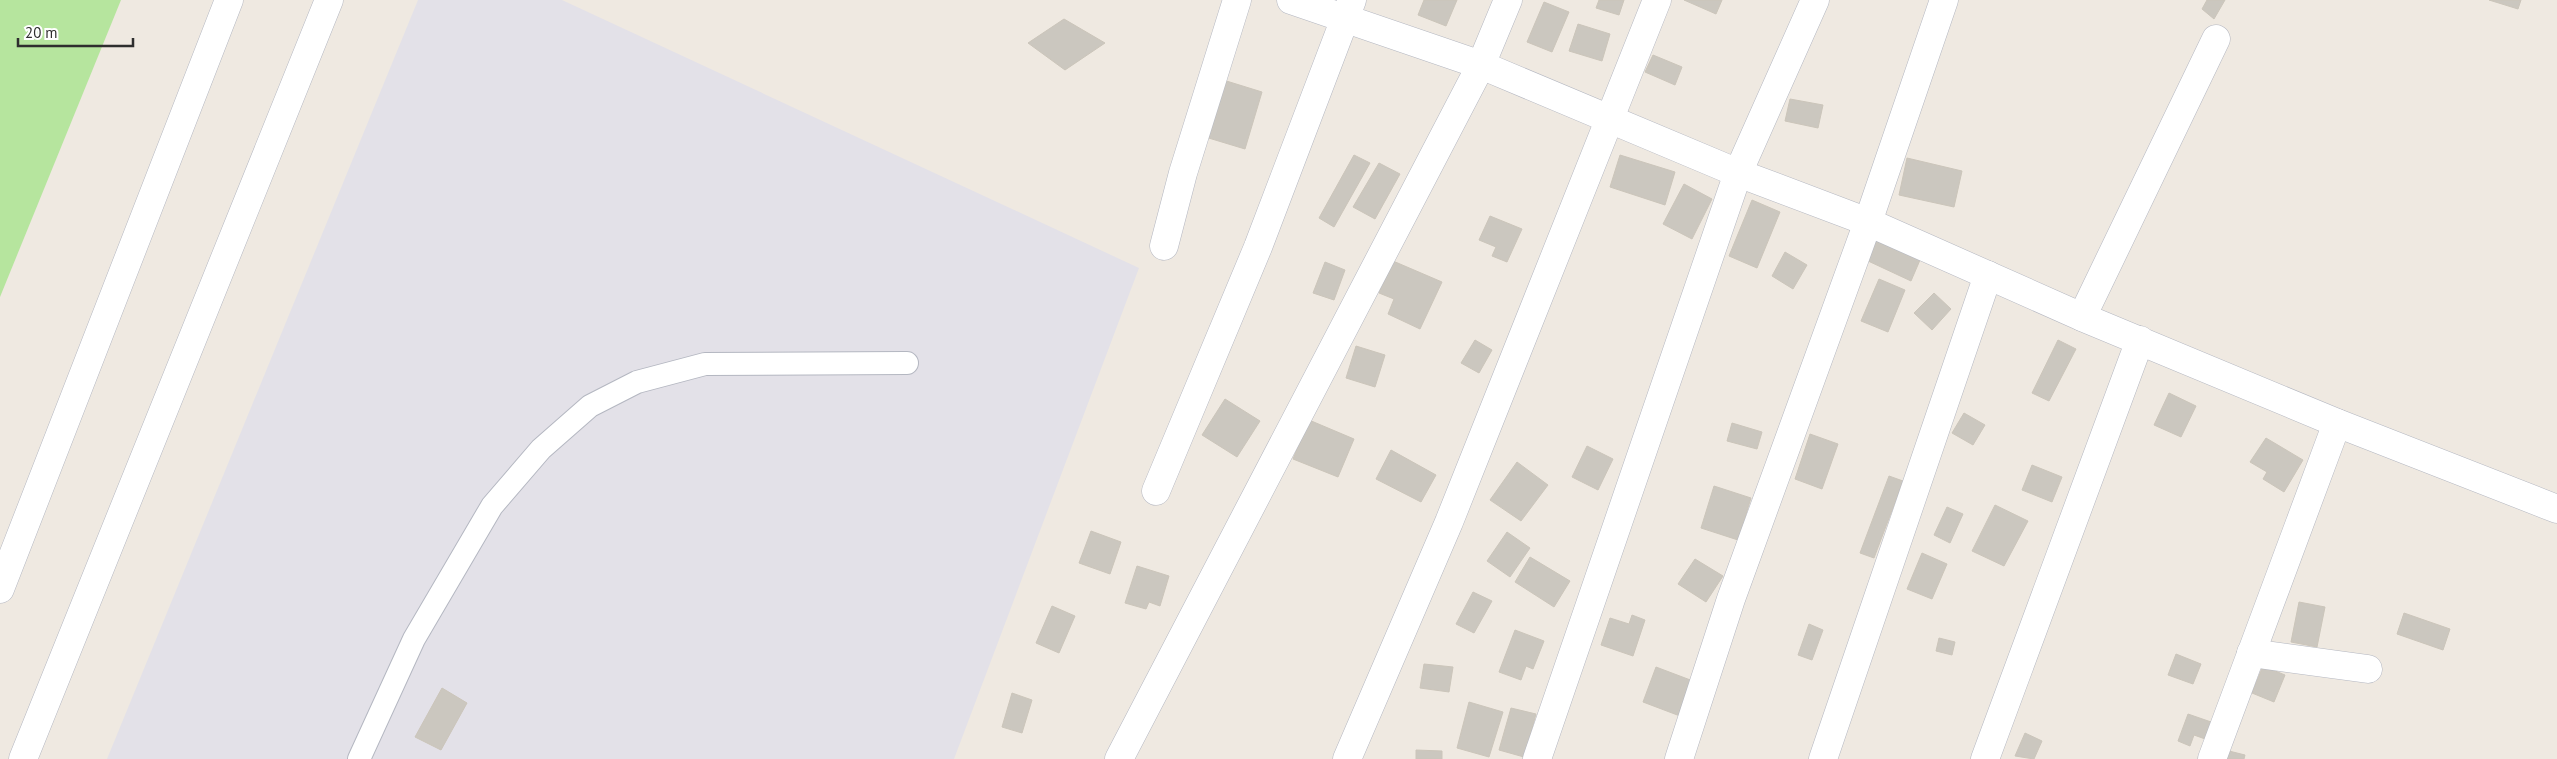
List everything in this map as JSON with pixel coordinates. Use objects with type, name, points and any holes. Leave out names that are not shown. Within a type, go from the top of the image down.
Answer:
[{"type":"street","points":[[0,589],[229,0]]},
{"type":"street","points":[[23,759],[329,0]]},
{"type":"street","points":[[1164,246],[1185,164],[1237,0]]},
{"type":"street","points":[[1291,0],[1348,10],[1610,121],[1738,173],[1868,222],[2082,317],[2337,423],[2557,509]]},
{"type":"street","points":[[1120,759],[1481,66],[1508,0]]},
{"type":"street","points":[[1347,759],[1449,522],[1657,0]]},
{"type":"street","points":[[1537,759],[1738,173],[1815,0]]},
{"type":"street","points":[[1679,759],[1731,600],[1868,222],[1944,0]]},
{"type":"street","points":[[1156,491],[1258,247],[1348,10]]},
{"type":"street","points":[[2082,317],[2216,40]]},
{"type":"street","points":[[1823,759],[1988,275]]},
{"type":"street","points":[[1985,759],[2140,340]]},
{"type":"street","points":[[2212,759],[2337,423]]},
{"type":"street","points":[[2251,653],[2368,669]]},
{"type":"lane","points":[[359,759],[414,639],[492,506],[541,449],[590,406],[637,382],[705,364],[907,363]]},
{"type":"shaded area","points":[[418,0],[562,0],[1139,268],[954,759],[107,759]]},
{"type":"green space","points":[[0,0],[121,0],[0,297]]},
{"type":"building","points":[[1424,0],[1457,0],[1446,26],[1418,15]]},
{"type":"building","points":[[1599,0],[1624,0],[1619,15],[1596,8]]},
{"type":"building","points":[[1684,0],[1722,0],[1716,14]]},
{"type":"building","points":[[2207,0],[2225,0],[2214,19],[2202,9]]},
{"type":"building","points":[[2489,0],[2521,0],[2518,9]]},
{"type":"building","points":[[1544,2],[1569,12],[1552,52],[1527,42]]},
{"type":"building","points":[[1064,19],[1105,43],[1065,70],[1028,43]]},
{"type":"building","points":[[1578,24],[1610,34],[1602,61],[1569,51]]},
{"type":"building","points":[[1653,55],[1682,67],[1675,85],[1645,72]]},
{"type":"building","points":[[1220,79],[1262,92],[1245,149],[1202,136]]},
{"type":"building","points":[[1790,99],[1823,105],[1818,128],[1785,121]]},
{"type":"building","points":[[1354,155],[1370,163],[1334,227],[1319,218]]},
{"type":"building","points":[[1620,155],[1675,172],[1665,205],[1610,187]]},
{"type":"building","points":[[1907,158],[1962,171],[1954,207],[1899,195]]},
{"type":"building","points":[[1379,163],[1400,174],[1375,219],[1353,207]]},
{"type":"building","points":[[1684,184],[1712,199],[1692,239],[1663,224]]},
{"type":"building","points":[[1752,200],[1780,212],[1757,268],[1729,256]]},
{"type":"building","points":[[1490,216],[1522,229],[1507,262],[1492,256],[1496,247],[1479,240]]},
{"type":"building","points":[[1876,239],[1920,260],[1911,281],[1866,260]]},
{"type":"building","points":[[1785,252],[1807,265],[1793,289],[1772,276]]},
{"type":"building","points":[[1393,261],[1442,282],[1420,329],[1388,314],[1394,299],[1379,293]]},
{"type":"building","points":[[1325,262],[1345,270],[1334,300],[1313,293]]},
{"type":"building","points":[[1879,279],[1905,290],[1888,332],[1861,321]]},
{"type":"building","points":[[1934,293],[1951,309],[1932,330],[1914,313]]},
{"type":"building","points":[[1475,340],[1492,350],[1479,373],[1461,363]]},
{"type":"building","points":[[2058,340],[2076,349],[2049,401],[2032,393]]},
{"type":"building","points":[[1356,346],[1385,355],[1375,387],[1346,378]]},
{"type":"building","points":[[2169,393],[2196,406],[2181,437],[2154,425]]},
{"type":"building","points":[[1225,399],[1260,421],[1237,457],[1202,435]]},
{"type":"building","points":[[1964,413],[1985,425],[1973,445],[1952,433]]},
{"type":"building","points":[[1309,420],[1354,439],[1338,477],[1293,459]]},
{"type":"building","points":[[1732,423],[1762,432],[1757,449],[1727,441]]},
{"type":"building","points":[[1810,434],[1838,444],[1822,489],[1795,479]]},
{"type":"building","points":[[2266,438],[2303,460],[2284,492],[2263,479],[2267,472],[2250,462]]},
{"type":"building","points":[[1587,446],[1613,459],[1598,490],[1572,477]]},
{"type":"building","points":[[1391,450],[1436,475],[1421,502],[1376,479]]},
{"type":"building","points":[[1517,462],[1548,485],[1521,521],[1490,500]]},
{"type":"building","points":[[2032,465],[2062,477],[2052,502],[2022,490]]},
{"type":"building","points":[[1889,476],[1903,481],[1874,558],[1860,553]]},
{"type":"building","points":[[1714,486],[1751,498],[1738,540],[1701,528]]},
{"type":"building","points":[[1995,505],[2028,521],[2004,566],[1972,551]]},
{"type":"building","points":[[1947,507],[1963,514],[1950,543],[1934,535]]},
{"type":"building","points":[[1091,531],[1121,542],[1110,574],[1079,563]]},
{"type":"building","points":[[1507,532],[1530,548],[1510,577],[1487,561]]},
{"type":"building","points":[[1922,553],[1947,564],[1932,599],[1907,589]]},
{"type":"building","points":[[1530,557],[1570,581],[1554,607],[1515,582]]},
{"type":"building","points":[[1695,559],[1723,576],[1706,602],[1678,584]]},
{"type":"building","points":[[1137,566],[1169,576],[1160,606],[1149,602],[1146,609],[1125,603]]},
{"type":"building","points":[[1473,592],[1492,601],[1474,633],[1456,624]]},
{"type":"building","points":[[2299,602],[2325,607],[2317,647],[2291,642]]},
{"type":"building","points":[[1052,606],[1075,616],[1059,653],[1036,643]]},
{"type":"building","points":[[2404,613],[2450,629],[2443,650],[2397,634]]},
{"type":"building","points":[[1632,615],[1645,620],[1633,656],[1601,645],[1610,618],[1629,624]]},
{"type":"building","points":[[1809,624],[1823,630],[1812,660],[1798,655]]},
{"type":"building","points":[[1515,630],[1544,641],[1533,669],[1526,666],[1521,680],[1499,672]]},
{"type":"building","points":[[1939,638],[1955,642],[1952,655],[1936,651]]},
{"type":"building","points":[[2176,654],[2201,664],[2193,684],[2168,675]]},
{"type":"building","points":[[1424,664],[1453,667],[1449,692],[1420,688]]},
{"type":"building","points":[[2263,666],[2285,675],[2274,702],[2252,693]]},
{"type":"building","points":[[1656,667],[1693,681],[1680,716],[1643,702]]},
{"type":"building","points":[[442,688],[467,703],[441,750],[415,737]]},
{"type":"building","points":[[1012,693],[1032,700],[1022,733],[1002,727]]},
{"type":"building","points":[[1469,702],[1503,712],[1489,757],[1457,748]]},
{"type":"building","points":[[1511,708],[1536,714],[1524,757],[1499,750]]},
{"type":"building","points":[[2188,714],[2214,723],[2208,740],[2194,735],[2190,746],[2178,741]]},
{"type":"building","points":[[2025,733],[2042,741],[2034,759],[2015,756]]},
{"type":"building","points":[[1416,750],[1442,751],[1442,759],[1416,759]]},
{"type":"building","points":[[2229,751],[2245,755],[2244,759],[2227,759]]}]
